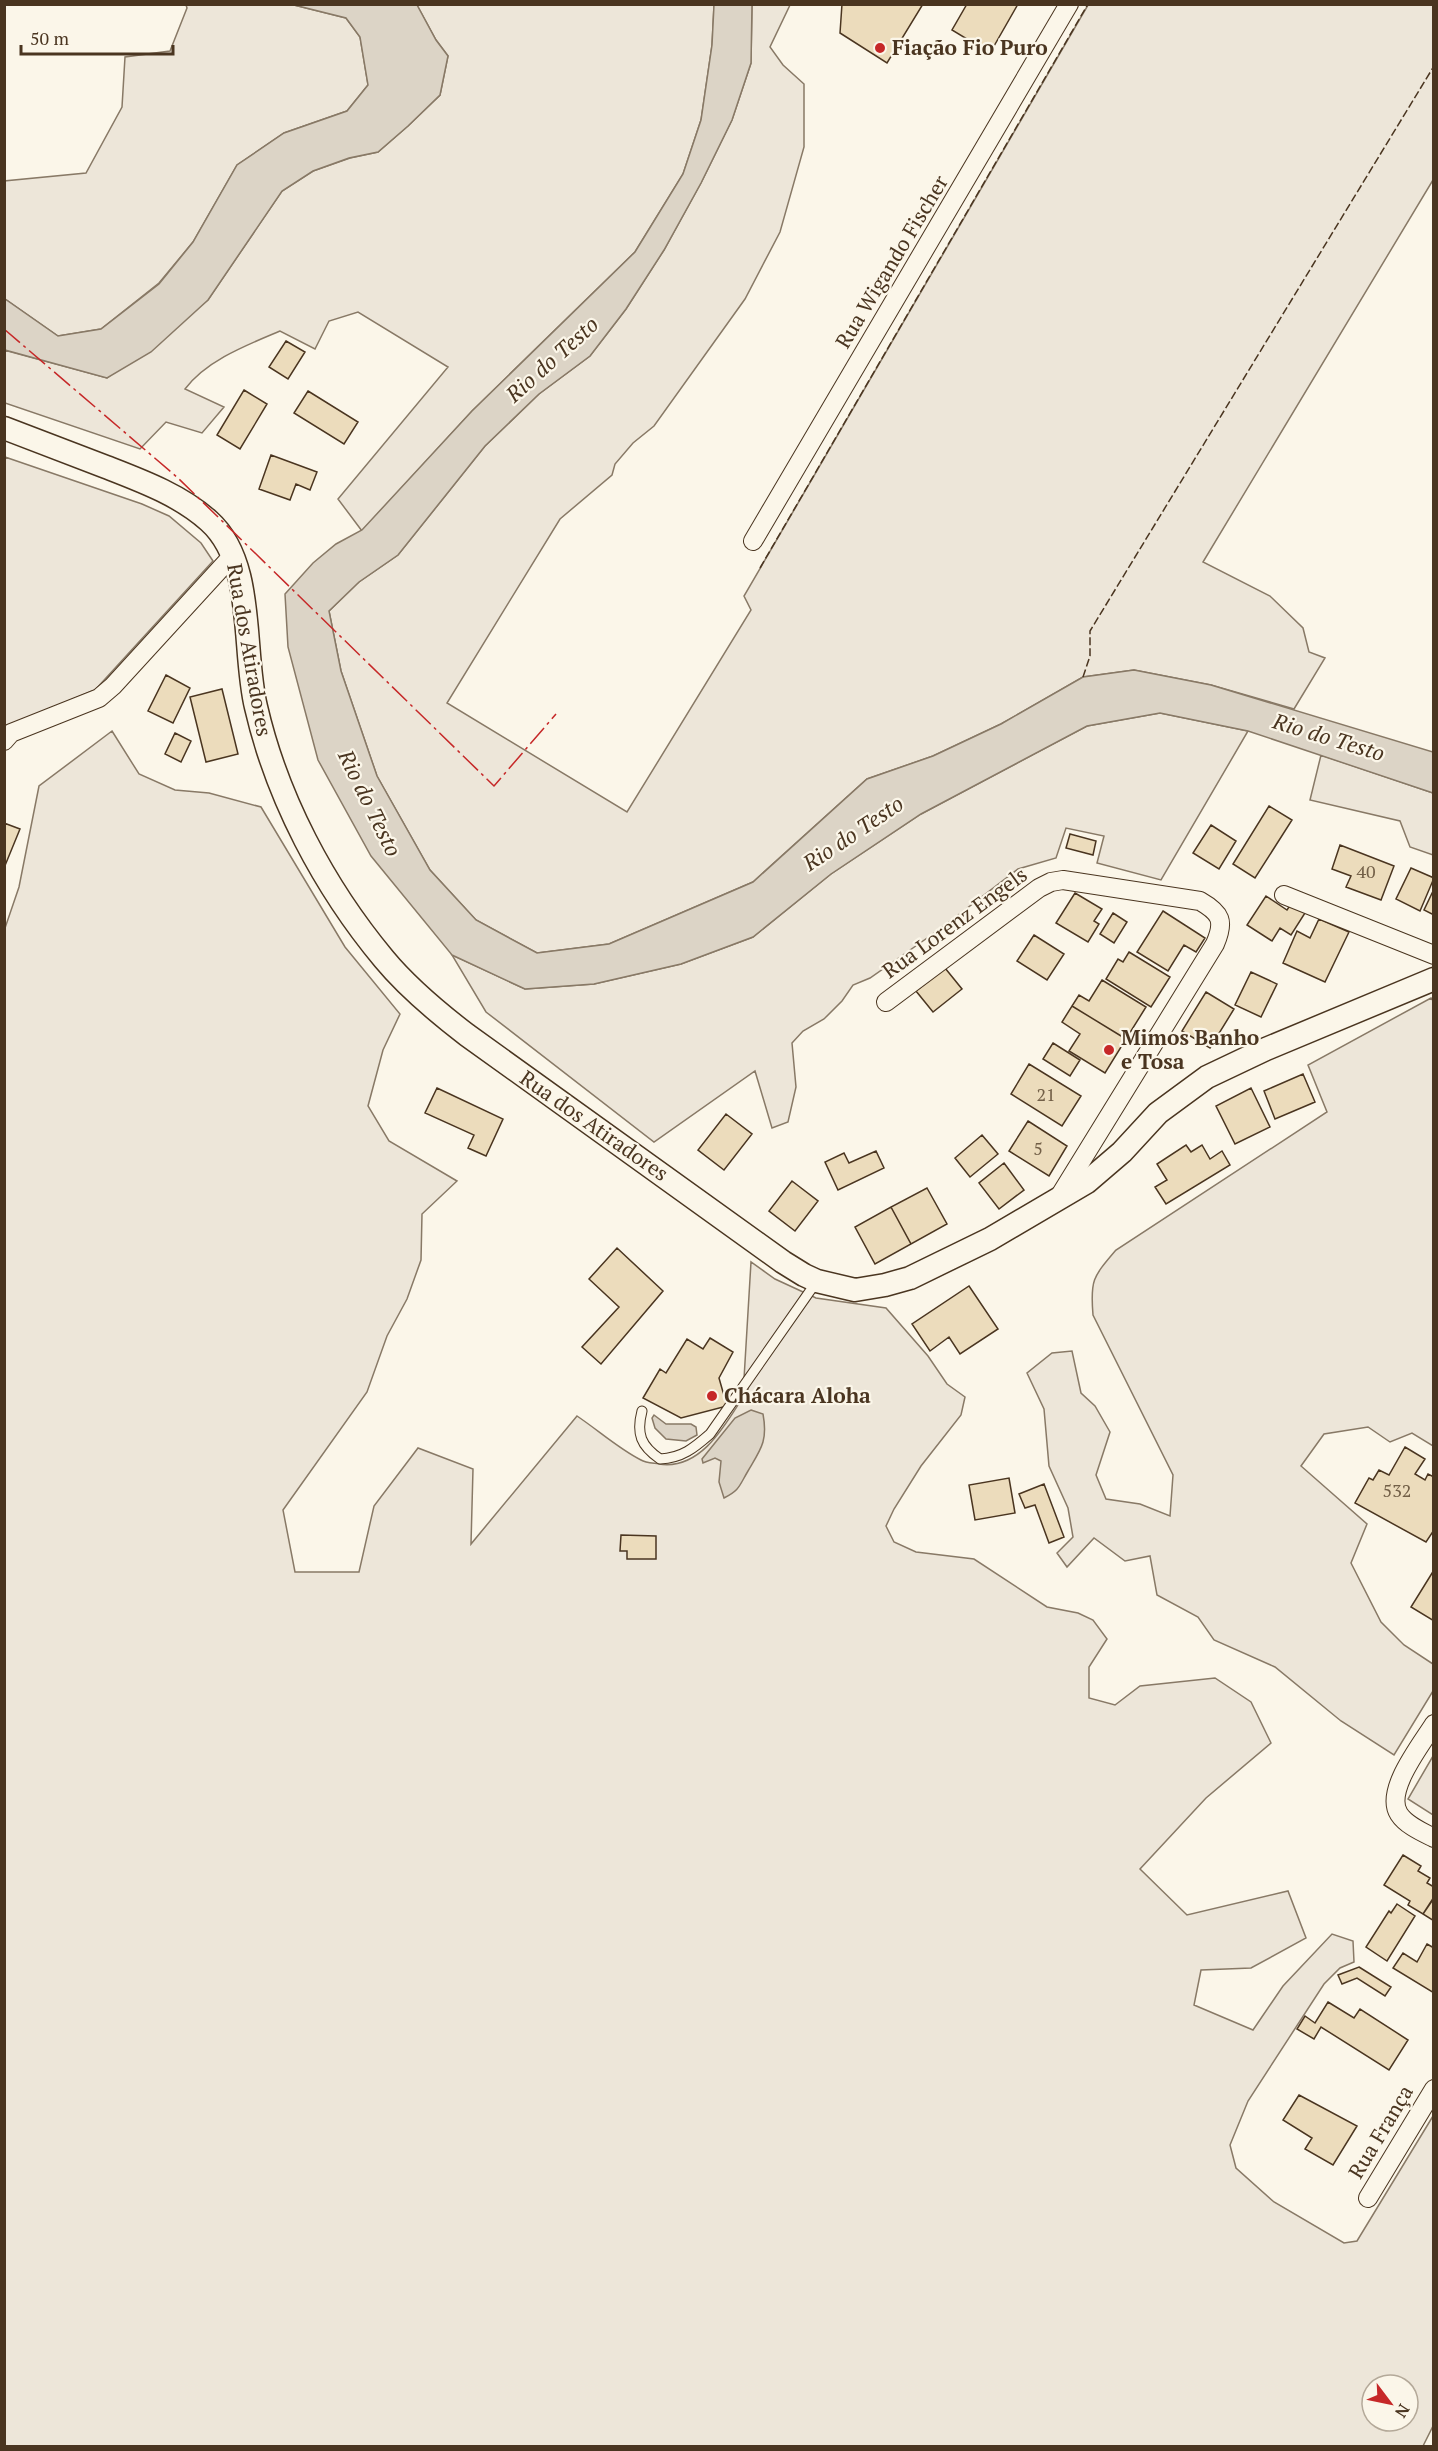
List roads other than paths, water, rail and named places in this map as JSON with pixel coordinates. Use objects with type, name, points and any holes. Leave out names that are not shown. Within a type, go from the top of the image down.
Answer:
[{"type":"street","name":"Rua Wigando Fischer","points":[[753,541],[1069,4]]},
{"type":"street","name":"Rua dos Atiradores","points":[[4,428],[155,486],[184,502],[210,522],[225,539],[242,591],[255,704],[268,753],[289,804],[319,863],[344,907],[384,960],[417,994],[467,1035],[783,1262],[817,1281],[855,1290],[885,1285],[909,1278],[990,1239],[1058,1200],[1105,1168],[1158,1113],[1207,1077],[1266,1048],[1434,979]]},
{"type":"street","points":[[4,741],[11,733],[99,698],[113,686],[232,555]]},
{"type":"street","name":"Rua Lorenz Engels","points":[[886,1002],[1039,888],[1051,882],[1063,880],[1200,901],[1212,908],[1220,919],[1221,930],[1215,944],[1058,1200]]},
{"type":"street","points":[[1284,895],[1434,955]]},
{"type":"street","points":[[1434,1724],[1401,1778],[1395,1791],[1394,1802],[1399,1814],[1407,1822],[1434,1838]]},
{"type":"street","name":"Rua França","points":[[1368,2199],[1434,2089]]},
{"type":"lane","points":[[642,1412],[638,1433],[642,1443],[660,1459],[682,1455],[695,1447],[711,1434],[817,1281]]},
{"type":"water","points":[[294,5],[417,5],[436,40],[448,56],[440,95],[378,152],[349,158],[313,171],[282,191],[208,300],[151,352],[107,378],[5,350],[5,299],[58,336],[101,329],[159,284],[193,242],[237,165],[284,133],[347,111],[368,85],[360,37],[346,18]]},
{"type":"water","name":"Rio do Testo","points":[[714,5],[752,5],[751,63],[732,120],[664,250],[626,309],[590,356],[539,394],[485,446],[398,555],[359,582],[329,611],[341,671],[377,776],[430,870],[476,920],[537,953],[609,944],[753,882],[867,779],[933,756],[1001,724],[1083,677],[1134,670],[1211,685],[1433,752],[1433,793],[1248,731],[1160,713],[1087,726],[921,814],[831,874],[753,937],[681,964],[594,984],[525,989],[452,955],[371,856],[318,760],[288,647],[285,594],[313,563],[336,544],[362,530],[472,411],[635,252],[683,174],[701,120],[712,45]]},
{"type":"water","points":[[751,1410],[763,1414],[764,1438],[757,1457],[739,1487],[724,1498],[719,1482],[721,1461],[715,1458],[703,1463],[702,1459],[735,1418]]},
{"type":"water","points":[[654,1415],[666,1424],[691,1424],[696,1427],[697,1435],[686,1441],[666,1439],[655,1428],[652,1418]]},
{"type":"place","name":"Fiação Fio Puro","points":[[880,48]]},
{"type":"place","name":"Mimos Banho e Tosa","points":[[1109,1050]]},
{"type":"place","name":"Chácara Aloha","points":[[712,1396]]}]
